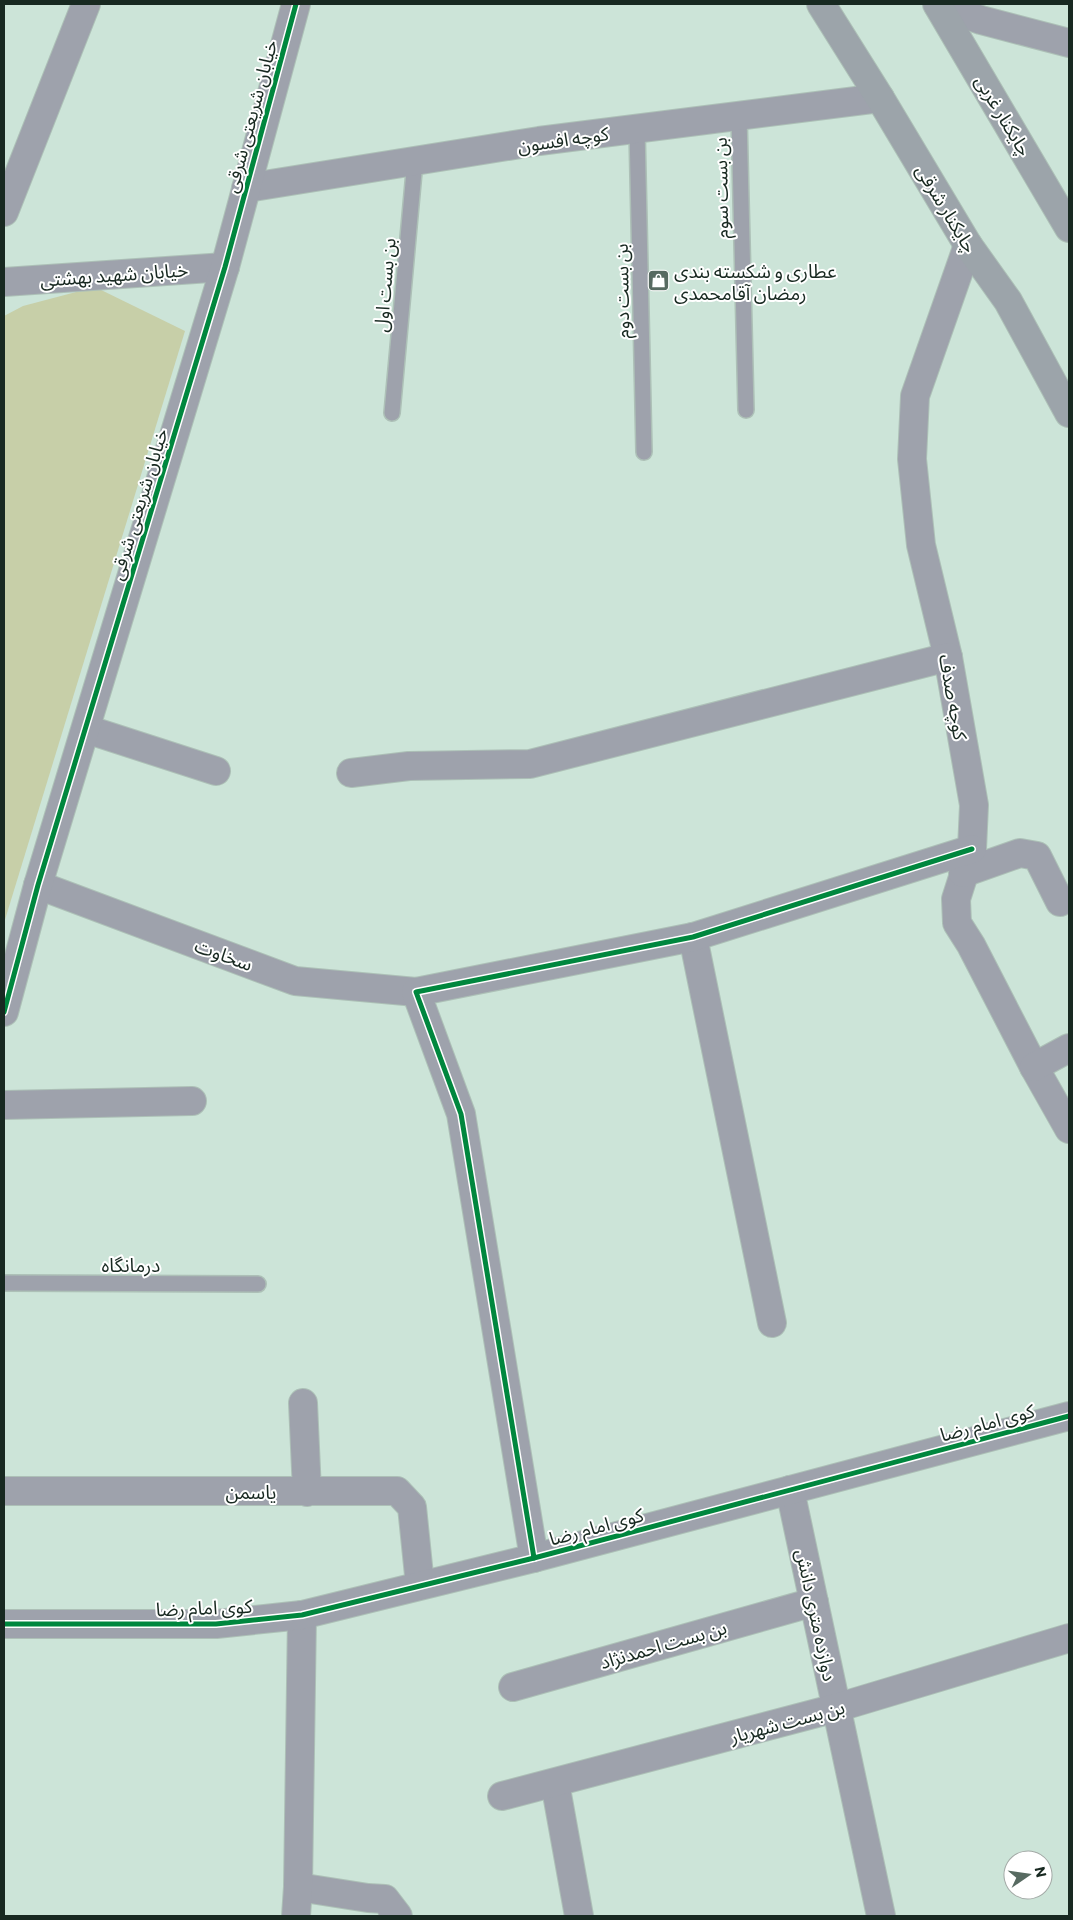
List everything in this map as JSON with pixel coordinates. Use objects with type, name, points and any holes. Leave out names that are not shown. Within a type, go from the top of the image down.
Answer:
[{"type":"main road","name":"چایکنار شرقی","points":[[821,4],[968,245],[1008,301],[1069,413]]},
{"type":"main road","name":"چایکنار غربی","points":[[937,4],[1069,228]]},
{"type":"street","points":[[4,212],[86,4]]},
{"type":"street","name":"خیابان شریعتی شرقی","points":[[4,1012],[38,885],[225,267],[296,4]]},
{"type":"street","points":[[937,4],[981,20],[1069,43]]},
{"type":"street","name":"كوچه افسون","points":[[246,188],[539,141],[880,98]]},
{"type":"street","name":"کوچه صدف","points":[[968,245],[915,396],[912,459],[921,545],[948,658],[974,805],[967,861],[956,899],[957,923],[971,944],[1034,1067],[1069,1128]]},
{"type":"street","name":"خیابان شهید بهشتی","points":[[4,282],[225,267]]},
{"type":"street","points":[[351,773],[409,766],[530,764],[948,658]]},
{"type":"street","points":[[86,729],[216,771]]},
{"type":"street","name":"سخاوت","points":[[38,885],[295,981],[416,992],[693,937],[967,861],[1020,853],[1037,856],[1060,902]]},
{"type":"street","points":[[693,937],[772,1323]]},
{"type":"street","points":[[416,992],[461,1114],[534,1558]]},
{"type":"street","points":[[1034,1067],[1069,1048]]},
{"type":"street","points":[[4,1105],[192,1101]]},
{"type":"street","points":[[304,1403],[307,1492]]},
{"type":"street","name":"کوی امام رضا","points":[[4,1624],[216,1624],[302,1615],[534,1558],[1069,1416]]},
{"type":"street","name":"دوازده متری دانش","points":[[790,1490],[881,1916]]},
{"type":"street","name":"یاسمن","points":[[4,1491],[397,1491],[412,1507],[420,1585]]},
{"type":"street","name":"بن بست احمدنژاد","points":[[513,1687],[814,1602]]},
{"type":"street","points":[[296,1916],[302,1615]]},
{"type":"street","name":"بن بست شهریار","points":[[502,1796],[836,1708],[1069,1638]]},
{"type":"street","points":[[555,1783],[579,1916]]},
{"type":"street","points":[[298,1887],[385,1899],[398,1916]]},
{"type":"lane","name":"بن بست سوم","points":[[739,116],[746,410]]},
{"type":"lane","name":"بن بست دوم","points":[[637,129],[644,452]]},
{"type":"lane","name":"بن بست اول","points":[[392,413],[416,161]]},
{"type":"lane","name":"درمانگاه","points":[[4,1283],[258,1284]]},
{"type":"green space","points":[[95,287],[185,331],[4,923],[4,316],[23,306]]},
{"type":"cycle path","points":[[4,1012],[38,885],[225,267],[296,4]]},
{"type":"cycle path","points":[[534,1558],[461,1114],[416,992],[693,937],[972,849]]},
{"type":"cycle path","points":[[4,1624],[216,1624],[302,1615],[534,1558],[1069,1416]]},
{"type":"place","name":"عطاری و شکسته بندی رمضان آقامحمدی","points":[[658,281]]}]
